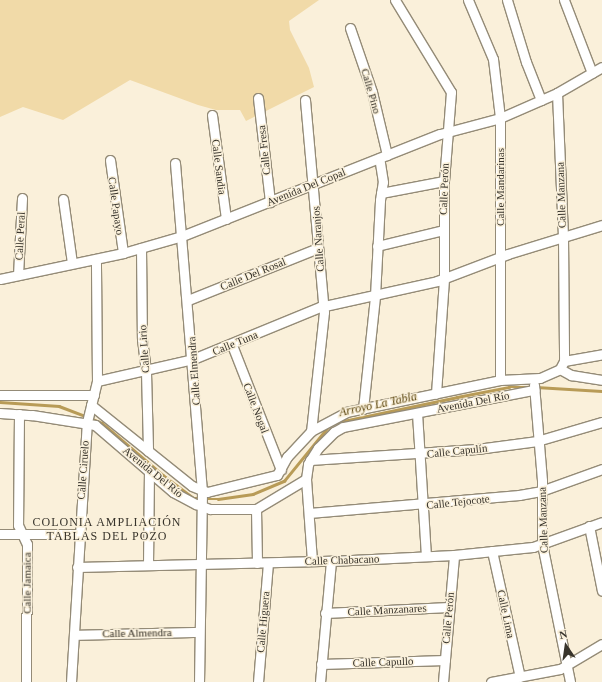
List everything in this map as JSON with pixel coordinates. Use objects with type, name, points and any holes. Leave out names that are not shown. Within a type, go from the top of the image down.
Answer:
[{"type":"street","name":"Calle Perón","points":[[395,0],[449,87],[451,99],[444,181],[444,279],[436,394]]},
{"type":"street","name":"Calle Mandarinas","points":[[468,0],[493,59],[500,118],[500,380]]},
{"type":"street","points":[[507,0],[526,62],[541,100]]},
{"type":"street","points":[[564,0],[592,73]]},
{"type":"street","name":"Calle Pino","points":[[350,28],[372,92],[383,156]]},
{"type":"street","name":"Avenida Del Copal","points":[[0,279],[123,253],[182,236],[383,156],[448,132],[500,118],[557,93],[602,67]]},
{"type":"street","name":"Calle Manzana","points":[[557,93],[563,237],[562,365]]},
{"type":"street","name":"Calle Fresa","points":[[258,98],[270,202]]},
{"type":"street","name":"Calle Naranjos","points":[[305,100],[314,184],[318,248],[324,306]]},
{"type":"street","name":"Calle Sandia","points":[[212,115],[226,219]]},
{"type":"street","points":[[363,409],[375,296],[383,156]]},
{"type":"street","name":"Calle Papayo","points":[[110,160],[123,253]]},
{"type":"street","points":[[175,163],[182,236]]},
{"type":"street","points":[[381,193],[444,181]]},
{"type":"street","name":"Calle Peral","points":[[18,275],[22,198]]},
{"type":"street","points":[[62,199],[72,263]]},
{"type":"street","name":"Calle Tuna","points":[[97,381],[146,372],[193,359],[232,345],[324,306],[375,296],[444,279],[500,257],[602,225]]},
{"type":"street","points":[[377,246],[443,230]]},
{"type":"street","name":"Calle Elmendra","points":[[182,236],[193,359],[202,505]]},
{"type":"street","name":"Calle Lirio","points":[[141,248],[142,339],[146,372],[148,451]]},
{"type":"street","name":"Calle Del Rosal","points":[[188,300],[318,248]]},
{"type":"street","name":"Calle Ciruelo","points":[[71,682],[78,534],[88,415],[97,381],[96,259]]},
{"type":"street","points":[[311,431],[324,306]]},
{"type":"street","name":"Calle Nogal","points":[[232,345],[281,470]]},
{"type":"street","name":"Avenida Del Río","points":[[306,479],[310,460],[325,440],[343,427],[417,413],[534,385],[562,365],[602,354]]},
{"type":"street","points":[[562,365],[572,375],[602,380]]},
{"type":"street","name":"Avenida Del Río","points":[[0,413],[88,415],[148,451],[202,492],[212,492],[267,479],[281,470],[287,457],[311,431],[337,415],[500,380],[534,385]]},
{"type":"street","name":"Calle Manzana","points":[[534,385],[541,491],[542,544],[570,682]]},
{"type":"street","points":[[0,395],[94,396]]},
{"type":"street","points":[[417,413],[421,454],[426,556]]},
{"type":"street","name":"Calle Jamaica","points":[[19,414],[18,526],[27,544],[26,682]]},
{"type":"street","name":"Avenida Del Río","points":[[88,415],[173,492],[202,505],[256,509]]},
{"type":"street","name":"Calle Capulín","points":[[310,460],[421,454],[537,441],[602,422]]},
{"type":"street","name":"Calle Tejocote","points":[[309,513],[424,505],[541,491],[602,469]]},
{"type":"street","points":[[148,565],[149,471]]},
{"type":"street","points":[[257,563],[256,509],[306,479],[312,561]]},
{"type":"street","points":[[199,682],[202,505]]},
{"type":"street","name":"Calle Chabacano","points":[[77,567],[331,561],[454,555],[542,544],[602,522]]},
{"type":"street","points":[[588,526],[602,591]]},
{"type":"street","points":[[0,534],[78,534]]},
{"type":"street","name":"Calle Lima","points":[[492,551],[520,677]]},
{"type":"street","name":"Calle Perón","points":[[443,682],[454,555]]},
{"type":"street","points":[[320,682],[331,561]]},
{"type":"street","name":"Calle Higuera","points":[[258,682],[268,563]]},
{"type":"street","name":"Calle Manzanares","points":[[326,613],[449,607]]},
{"type":"street","name":"Calle Almendra","points":[[74,635],[199,632]]},
{"type":"street","points":[[491,682],[504,681],[566,666],[602,644]]},
{"type":"street","name":"Calle Capullo","points":[[322,664],[445,660]]},
{"type":"shaded area","points":[[0,0],[319,0],[289,21],[290,30],[309,68],[314,87],[246,121],[240,110],[216,110],[198,105],[130,80],[63,120],[23,107],[0,117]]},
{"type":"waterway","name":"Arroyo La Tabla","points":[[334,423],[509,387],[527,387]]},
{"type":"waterway","name":"Arroyo La Tabla","points":[[536,387],[602,391]]},
{"type":"waterway","name":"Arroyo La Tabla","points":[[0,402],[59,406],[85,416]]},
{"type":"waterway","name":"Arroyo La Tabla","points":[[90,418],[102,423],[163,475],[194,498],[199,498]]},
{"type":"waterway","name":"Arroyo La Tabla","points":[[204,499],[218,499],[253,494],[284,481],[328,427]]},
{"type":"district","name":"COLONIA AMPLIACIÓN TABLAS DEL POZO","points":[[107,530]]}]
